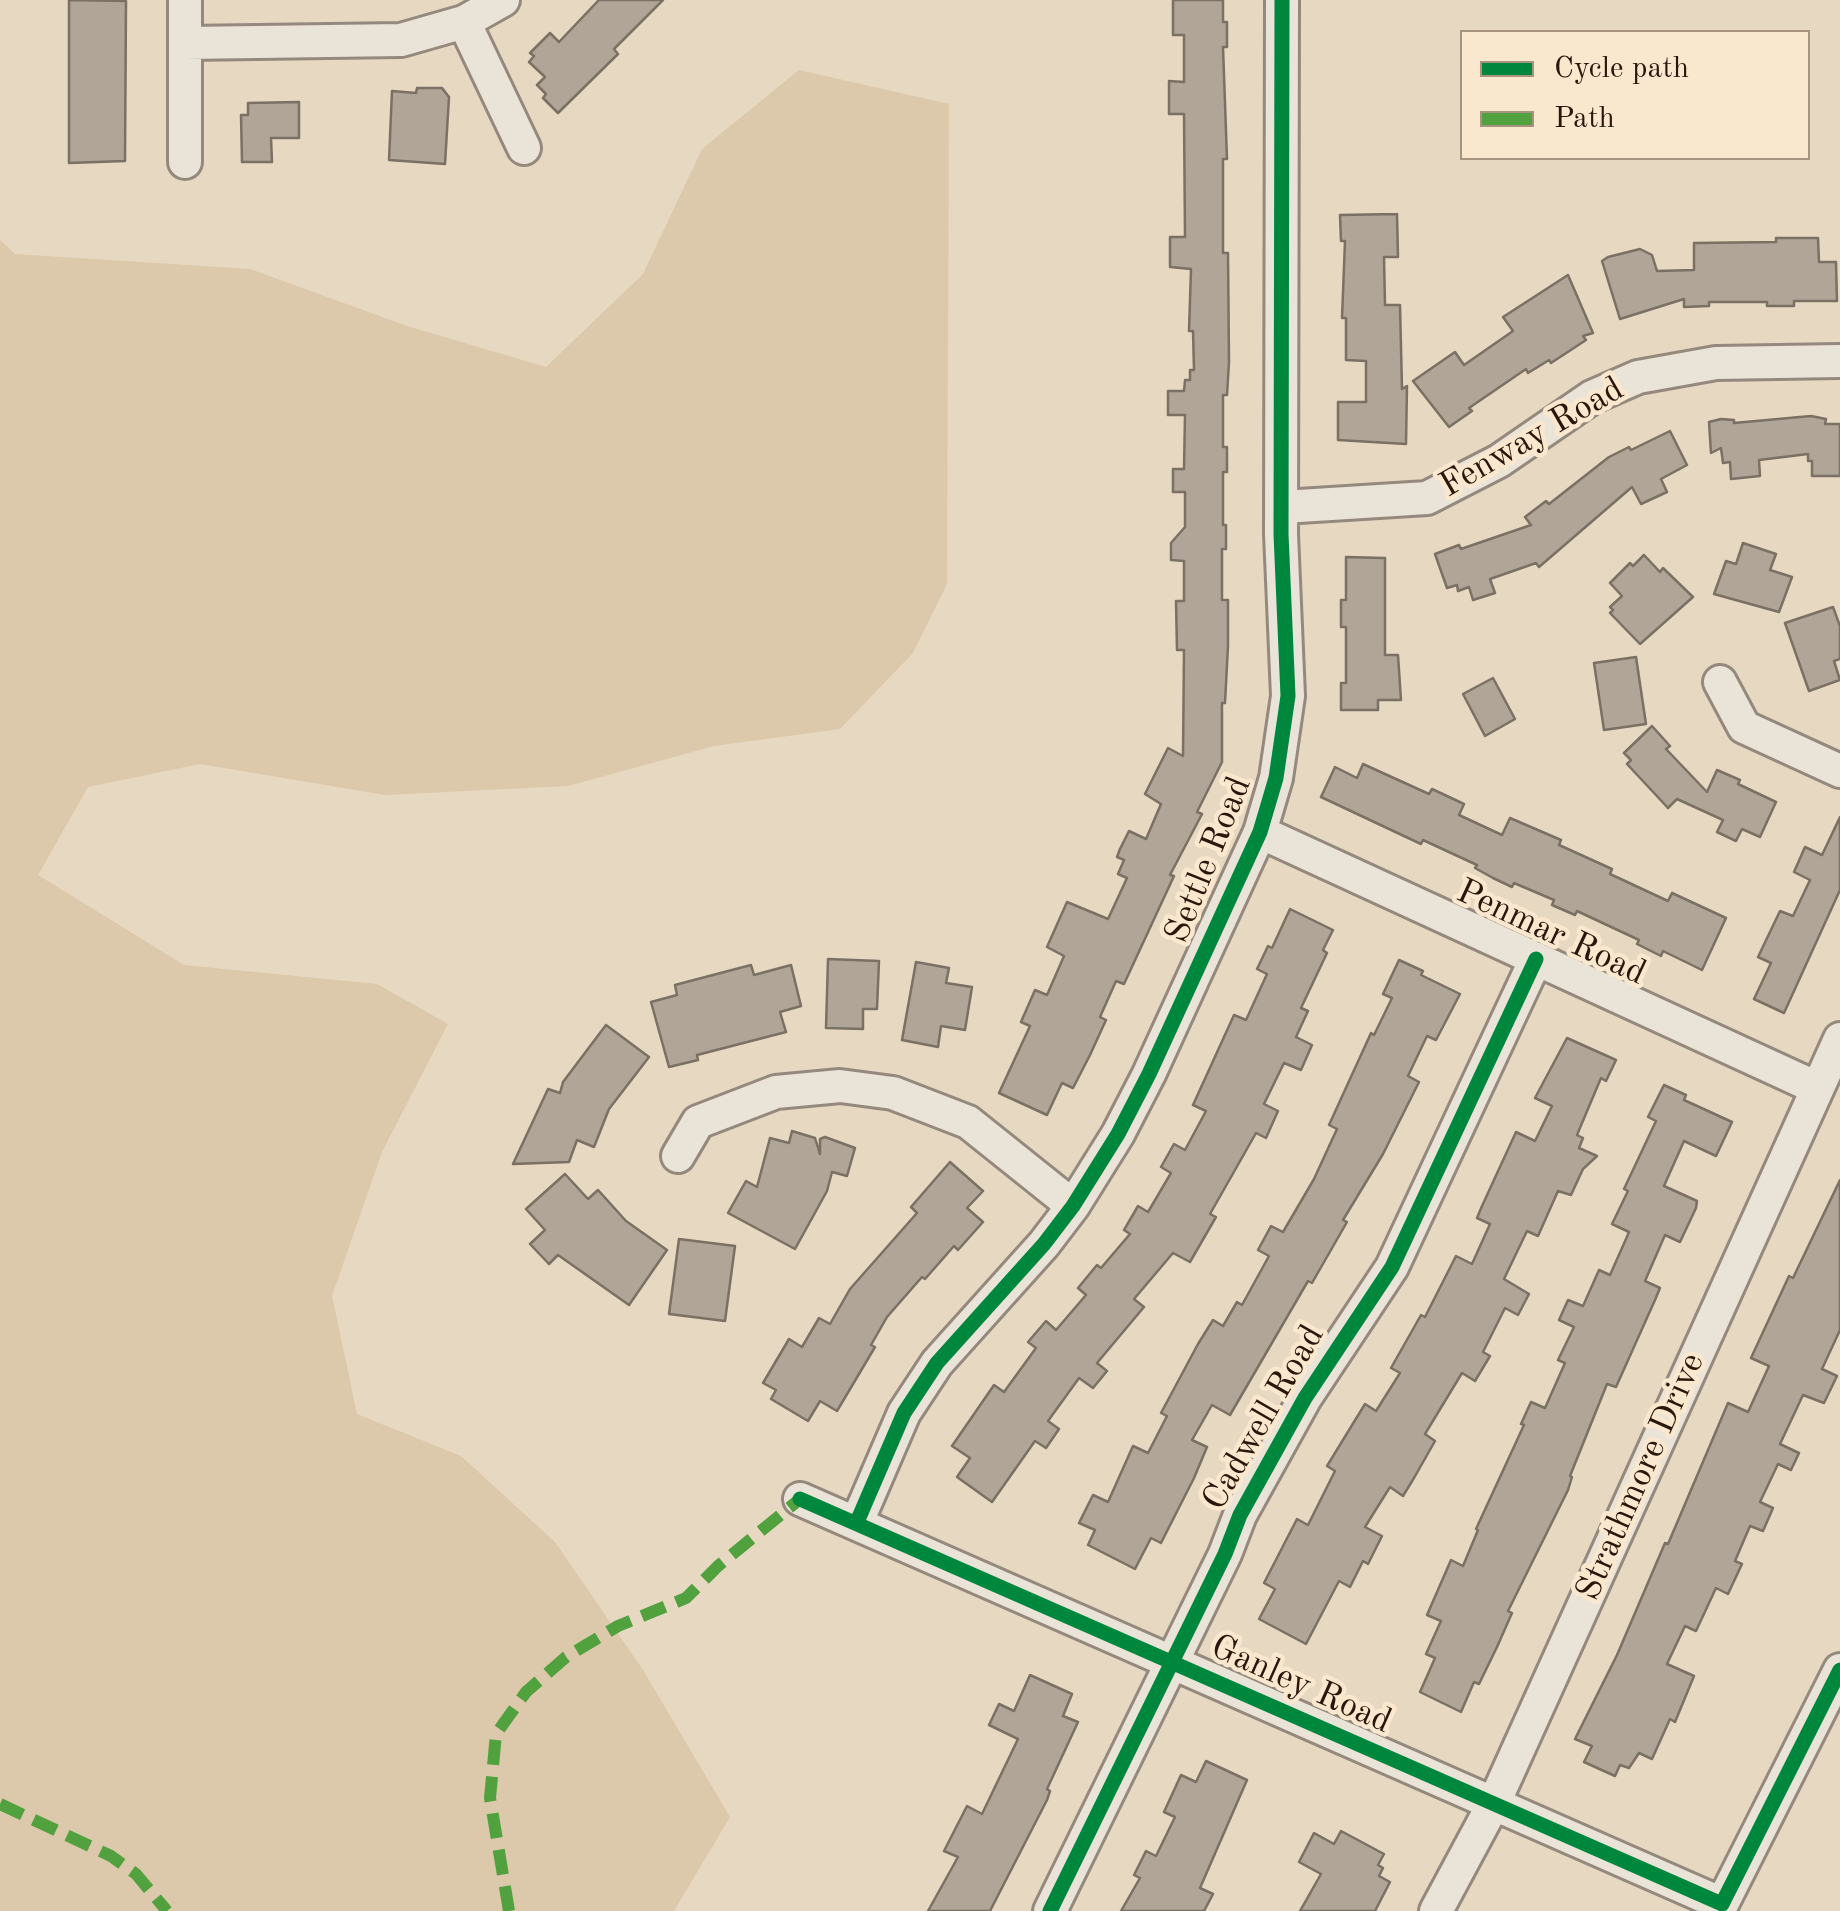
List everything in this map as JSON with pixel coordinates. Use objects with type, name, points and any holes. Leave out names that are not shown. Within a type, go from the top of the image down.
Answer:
[{"type":"street","points":[[185,0],[185,162]]},
{"type":"street","points":[[185,43],[401,40],[464,22],[502,0]]},
{"type":"street","name":"Settle Road","points":[[857,1522],[904,1413],[937,1364],[1073,1206],[1150,1074],[1260,832],[1276,778],[1288,696],[1282,507],[1282,0]]},
{"type":"street","points":[[464,22],[524,148]]},
{"type":"street","name":"Fenway Road","points":[[1282,507],[1427,498],[1500,461],[1592,397],[1638,377],[1716,363],[1840,361]]},
{"type":"street","points":[[1720,682],[1744,726],[1840,771]]},
{"type":"street","name":"Penmar Road","points":[[1260,832],[1817,1088]]},
{"type":"street","name":"Cadwell Road","points":[[1050,1911],[1240,1515],[1286,1432],[1392,1267],[1536,958]]},
{"type":"street","name":"Strathmore Drive","points":[[1436,1911],[1494,1803],[1840,1039]]},
{"type":"street","points":[[678,1156],[698,1122],[776,1092],[840,1086],[893,1093],[968,1122],[1073,1206]]},
{"type":"street","name":"Ganley Road","points":[[800,1499],[1722,1904],[1840,1670]]},
{"type":"shaded area","points":[[799,70],[949,104],[947,584],[913,653],[840,729],[714,746],[568,786],[385,795],[200,764],[88,787],[38,875],[184,965],[377,984],[448,1024],[382,1152],[332,1296],[357,1414],[461,1456],[555,1542],[643,1670],[730,1817],[674,1911],[0,1911],[0,240],[15,254],[250,269],[407,326],[546,367],[643,274],[702,149]]},
{"type":"building","points":[[69,0],[126,1],[125,161],[69,163]]},
{"type":"building","points":[[599,0],[663,0],[614,49],[618,54],[558,113],[543,98],[546,94],[537,85],[545,77],[529,62],[534,56],[530,53],[550,33],[559,42]]},
{"type":"building","points":[[1173,0],[1223,0],[1223,22],[1227,22],[1227,47],[1223,47],[1227,159],[1223,159],[1223,253],[1228,253],[1229,362],[1227,395],[1223,395],[1227,472],[1223,472],[1226,549],[1222,549],[1222,600],[1228,600],[1228,646],[1222,703],[1222,762],[1124,984],[1116,981],[1100,1017],[1106,1020],[1090,1055],[1073,1088],[1062,1083],[1047,1115],[999,1093],[1030,1026],[1021,1022],[1035,990],[1047,995],[1064,956],[1047,947],[1067,902],[1108,919],[1127,878],[1118,874],[1124,860],[1117,857],[1120,849],[1129,831],[1146,839],[1161,804],[1145,794],[1168,748],[1183,756],[1184,650],[1177,650],[1176,601],[1184,601],[1184,561],[1171,560],[1171,543],[1185,527],[1185,492],[1173,492],[1173,469],[1184,469],[1185,415],[1168,415],[1168,391],[1184,391],[1185,380],[1190,380],[1190,370],[1194,370],[1193,331],[1189,331],[1191,269],[1170,267],[1170,237],[1185,237],[1184,114],[1169,114],[1169,81],[1184,82],[1184,35],[1173,35]]},
{"type":"building","points":[[417,88],[442,88],[449,97],[445,164],[389,160],[392,91],[416,93]]},
{"type":"building","points":[[299,102],[299,138],[271,138],[272,162],[242,162],[241,115],[248,115],[248,103]]},
{"type":"building","points":[[1397,214],[1398,257],[1384,257],[1385,305],[1400,305],[1402,389],[1407,386],[1406,444],[1338,440],[1338,402],[1366,402],[1366,361],[1346,360],[1346,318],[1342,318],[1345,241],[1341,241],[1340,215]]},
{"type":"building","points":[[1776,238],[1818,238],[1819,262],[1836,262],[1837,301],[1794,301],[1794,306],[1709,302],[1709,306],[1684,307],[1684,299],[1620,319],[1602,261],[1608,257],[1640,249],[1652,255],[1657,271],[1694,270],[1694,243],[1776,242]]},
{"type":"building","points":[[1568,275],[1593,333],[1583,336],[1586,340],[1551,363],[1549,360],[1528,373],[1526,369],[1469,408],[1472,411],[1449,427],[1413,381],[1455,352],[1464,365],[1513,331],[1503,317]]},
{"type":"building","points":[[1811,416],[1826,419],[1825,424],[1840,424],[1840,476],[1812,476],[1808,454],[1759,460],[1760,476],[1731,479],[1730,462],[1723,463],[1721,448],[1711,453],[1709,422]]},
{"type":"building","points":[[1670,431],[1687,465],[1661,479],[1667,492],[1641,504],[1632,487],[1539,567],[1536,563],[1490,579],[1495,593],[1473,600],[1469,587],[1458,591],[1457,585],[1447,588],[1435,554],[1531,525],[1525,517],[1546,501],[1549,504],[1609,457]]},
{"type":"building","points":[[1743,543],[1776,554],[1770,570],[1792,577],[1779,612],[1714,594],[1726,561],[1736,564]]},
{"type":"building","points":[[1644,555],[1693,597],[1640,644],[1610,613],[1610,607],[1622,596],[1610,583]]},
{"type":"building","points":[[1346,557],[1385,558],[1385,655],[1398,655],[1401,700],[1378,700],[1378,710],[1341,710],[1341,683],[1346,683],[1346,627],[1341,627],[1341,600],[1346,600]]},
{"type":"building","points":[[1833,607],[1840,626],[1840,659],[1834,661],[1840,680],[1809,691],[1785,623]]},
{"type":"building","points":[[1636,657],[1646,724],[1604,730],[1594,663]]},
{"type":"building","points":[[1493,678],[1515,719],[1485,736],[1463,694]]},
{"type":"building","points":[[1652,726],[1670,746],[1666,749],[1707,792],[1717,770],[1776,802],[1760,837],[1742,829],[1736,841],[1717,832],[1723,820],[1677,799],[1668,808],[1627,764],[1631,760],[1624,753]]},
{"type":"building","points":[[1363,764],[1429,794],[1432,789],[1464,804],[1459,815],[1502,835],[1510,818],[1561,840],[1559,845],[1668,901],[1672,893],[1726,918],[1702,970],[1663,951],[1661,956],[1637,944],[1639,940],[1577,911],[1575,915],[1552,905],[1554,900],[1514,883],[1512,887],[1475,868],[1477,865],[1423,840],[1421,844],[1321,797],[1335,767],[1357,778]]},
{"type":"building","points":[[1840,817],[1840,890],[1784,1013],[1754,999],[1771,963],[1758,957],[1780,911],[1793,916],[1810,880],[1794,872],[1805,847],[1822,855]]},
{"type":"building","points":[[1290,909],[1333,930],[1323,950],[1327,953],[1301,1008],[1308,1011],[1296,1037],[1312,1045],[1301,1070],[1284,1063],[1264,1104],[1278,1111],[1266,1138],[1256,1133],[1210,1214],[1216,1217],[1190,1262],[1173,1253],[1134,1299],[1144,1307],[1097,1363],[1107,1371],[1093,1388],[1079,1378],[1048,1421],[1059,1429],[1046,1448],[1035,1441],[992,1502],[957,1477],[970,1458],[952,1446],[994,1385],[1004,1392],[1036,1348],[1028,1342],[1046,1321],[1056,1330],[1086,1295],[1078,1288],[1130,1234],[1124,1230],[1138,1206],[1148,1212],[1171,1173],[1161,1167],[1174,1144],[1185,1150],[1206,1111],[1193,1105],[1234,1015],[1246,1020],[1267,974],[1257,969],[1268,946],[1272,948]]},
{"type":"building","points":[[828,959],[879,961],[877,1009],[863,1009],[863,1029],[826,1028]]},
{"type":"building","points":[[1399,960],[1460,994],[1436,1040],[1427,1036],[1408,1076],[1419,1082],[1312,1283],[1308,1281],[1230,1415],[1212,1405],[1192,1440],[1207,1447],[1194,1478],[1161,1543],[1151,1538],[1135,1569],[1088,1545],[1095,1530],[1079,1523],[1093,1495],[1108,1502],[1133,1446],[1148,1453],[1167,1416],[1161,1413],[1198,1344],[1213,1320],[1223,1326],[1237,1302],[1242,1305],[1269,1256],[1258,1250],[1271,1226],[1283,1232],[1314,1179],[1337,1129],[1329,1125],[1371,1033],[1374,1035],[1392,998],[1383,994]]},
{"type":"building","points":[[916,962],[949,968],[946,983],[972,987],[965,1030],[941,1026],[938,1047],[902,1040]]},
{"type":"building","points":[[751,965],[754,975],[791,965],[801,1006],[780,1012],[786,1032],[697,1055],[698,1060],[669,1067],[651,1002],[677,995],[675,985]]},
{"type":"building","points":[[606,1025],[649,1057],[609,1109],[594,1147],[577,1140],[569,1162],[513,1164],[548,1089],[560,1093],[563,1082]]},
{"type":"building","points":[[1567,1038],[1616,1060],[1606,1081],[1601,1078],[1577,1135],[1583,1138],[1579,1148],[1597,1156],[1583,1169],[1571,1195],[1558,1191],[1538,1236],[1527,1231],[1504,1279],[1529,1294],[1518,1315],[1505,1308],[1483,1352],[1490,1356],[1475,1381],[1462,1373],[1425,1434],[1435,1441],[1403,1496],[1390,1487],[1365,1527],[1382,1536],[1368,1564],[1363,1561],[1350,1587],[1339,1581],[1306,1644],[1259,1619],[1275,1589],[1264,1583],[1297,1519],[1308,1525],[1335,1471],[1327,1466],[1365,1404],[1376,1411],[1400,1373],[1391,1368],[1421,1315],[1425,1317],[1456,1256],[1472,1264],[1490,1224],[1477,1218],[1482,1206],[1516,1132],[1535,1141],[1552,1106],[1535,1098]]},
{"type":"building","points":[[1664,1085],[1686,1095],[1684,1100],[1732,1122],[1716,1156],[1684,1141],[1664,1186],[1697,1201],[1696,1208],[1680,1242],[1665,1235],[1645,1281],[1660,1288],[1655,1300],[1616,1387],[1607,1384],[1568,1490],[1508,1611],[1512,1613],[1497,1647],[1479,1684],[1474,1682],[1461,1712],[1420,1692],[1435,1658],[1426,1654],[1441,1621],[1427,1615],[1451,1560],[1463,1566],[1531,1402],[1545,1408],[1565,1363],[1558,1360],[1574,1327],[1559,1320],[1568,1300],[1583,1306],[1599,1270],[1610,1275],[1629,1232],[1612,1224],[1656,1121],[1648,1117]]},
{"type":"building","points":[[792,1131],[815,1138],[820,1154],[820,1139],[825,1137],[855,1148],[847,1176],[832,1172],[827,1191],[795,1249],[728,1213],[746,1181],[757,1187],[770,1138],[789,1143]]},
{"type":"building","points":[[950,1162],[983,1191],[967,1208],[983,1222],[958,1250],[954,1246],[925,1279],[922,1277],[887,1317],[871,1345],[875,1347],[837,1411],[820,1401],[808,1421],[771,1399],[776,1390],[763,1383],[789,1339],[802,1347],[819,1318],[830,1324],[850,1289],[917,1213],[911,1207]]},
{"type":"building","points":[[565,1174],[588,1199],[598,1190],[626,1221],[667,1250],[629,1305],[558,1255],[549,1264],[530,1244],[545,1230],[526,1209]]},
{"type":"building","points":[[1840,1180],[1840,1330],[1822,1369],[1837,1376],[1824,1403],[1803,1395],[1780,1444],[1799,1453],[1791,1470],[1778,1464],[1760,1502],[1773,1508],[1763,1531],[1750,1526],[1735,1561],[1742,1564],[1728,1594],[1716,1588],[1696,1631],[1685,1626],[1667,1664],[1694,1676],[1675,1722],[1670,1719],[1652,1759],[1639,1753],[1629,1768],[1620,1765],[1615,1776],[1584,1762],[1592,1746],[1575,1739],[1617,1655],[1665,1543],[1668,1544],[1728,1403],[1748,1412],[1769,1366],[1751,1358]]},
{"type":"building","points":[[679,1239],[735,1246],[725,1321],[669,1314]]},
{"type":"building","points":[[1030,1675],[1072,1694],[1063,1716],[1078,1722],[1047,1789],[1047,1800],[990,1911],[928,1911],[958,1857],[944,1851],[967,1806],[982,1814],[1018,1739],[989,1725],[999,1704],[1014,1711]]},
{"type":"building","points":[[1206,1761],[1247,1780],[1200,1888],[1213,1894],[1204,1911],[1121,1911],[1140,1878],[1134,1875],[1146,1851],[1156,1856],[1175,1817],[1164,1812],[1181,1775],[1196,1782]]},
{"type":"building","points":[[1341,1831],[1384,1854],[1378,1865],[1383,1868],[1379,1876],[1390,1882],[1375,1911],[1300,1911],[1321,1874],[1299,1862],[1314,1833],[1334,1844]]},
{"type":"marked path","points":[[509,1911],[490,1798],[496,1734],[526,1692],[566,1657],[618,1626],[686,1598],[718,1566],[800,1499]]},
{"type":"marked path","points":[[0,1804],[111,1856],[136,1874],[167,1911]]},
{"type":"cycle path","points":[[857,1522],[904,1413],[937,1363],[1044,1244],[1118,1134],[1260,832],[1276,778],[1288,696],[1281,534],[1282,0]]},
{"type":"cycle path","points":[[1050,1911],[1225,1554],[1240,1515],[1305,1398],[1392,1267],[1536,959]]},
{"type":"cycle path","points":[[800,1499],[1722,1904],[1840,1670]]}]
